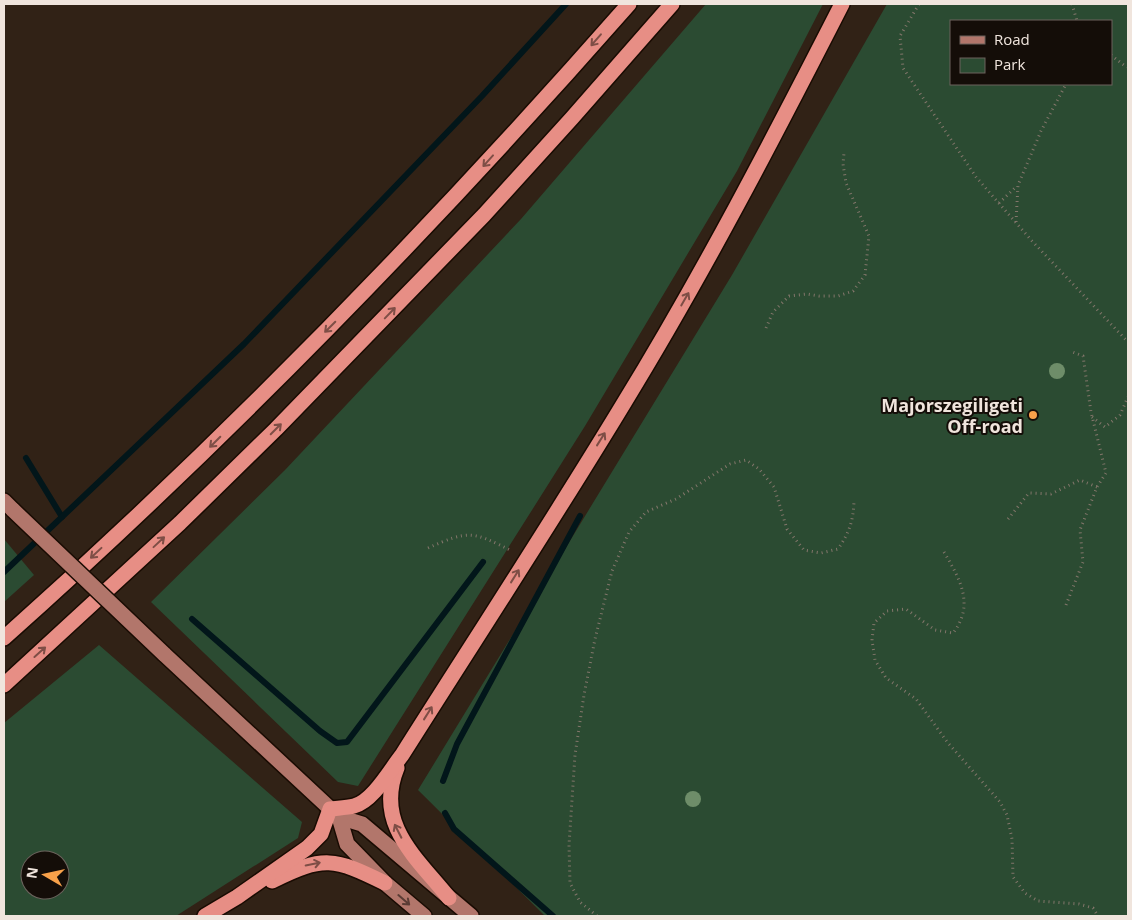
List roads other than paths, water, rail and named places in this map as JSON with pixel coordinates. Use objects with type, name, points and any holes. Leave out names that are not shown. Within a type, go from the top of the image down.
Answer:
[{"type":"highway","points":[[4,638],[202,455],[332,326],[466,185],[628,4]]},
{"type":"highway","points":[[4,685],[180,523],[290,416],[484,216],[672,4]]},
{"type":"highway","points":[[205,916],[308,848],[321,834],[334,813],[363,802],[372,795],[402,755],[624,403],[710,256],[842,4]]},
{"type":"highway","points":[[402,755],[393,776],[390,791],[393,823],[400,837],[449,898]]},
{"type":"highway","points":[[236,897],[287,873],[312,864],[329,862],[356,869],[385,883]]},
{"type":"main road","points":[[8,505],[334,813],[362,824],[471,916]]},
{"type":"main road","points":[[334,813],[347,844],[385,883],[424,916]]},
{"type":"waterway","points":[[4,572],[244,344],[482,96],[566,4]]},
{"type":"waterway","points":[[26,458],[62,517]]},
{"type":"waterway","points":[[443,781],[457,744],[580,516]]},
{"type":"waterway","points":[[192,619],[320,731],[337,743],[347,742],[483,562]]},
{"type":"waterway","points":[[445,813],[454,829],[553,916]]},
{"type":"place","name":"Majorszegiligeti Off-road","points":[[1033,415]]}]
